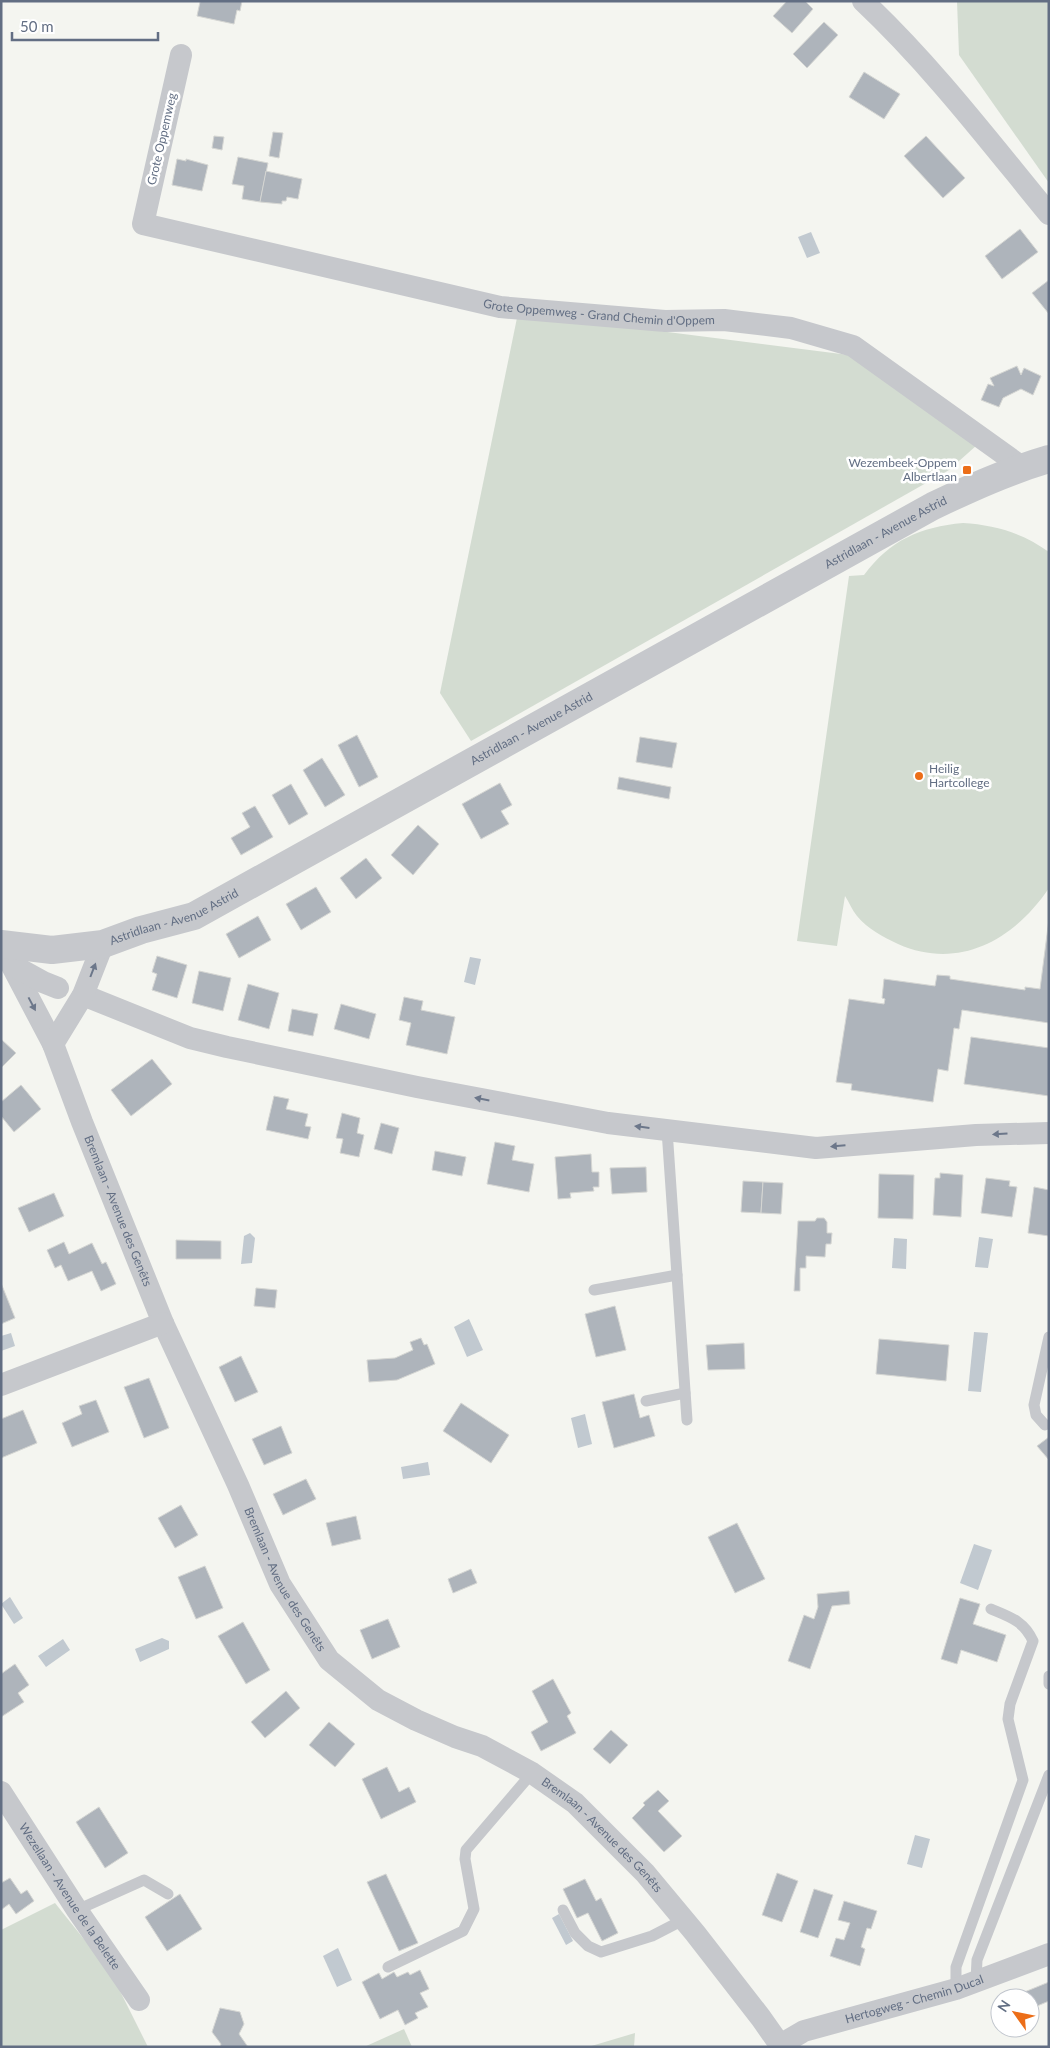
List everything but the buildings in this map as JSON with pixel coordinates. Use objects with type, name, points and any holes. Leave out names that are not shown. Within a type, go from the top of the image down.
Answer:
[{"type":"street","points":[[863,1],[896,32],[954,96],[1049,214]]},
{"type":"street","name":"Grote Oppemweg","points":[[143,224],[181,55]]},
{"type":"street","name":"Grote Oppemweg - Grand Chemin d'Oppem","points":[[143,224],[500,307],[665,321],[724,320],[801,331],[853,346],[1022,467]]},
{"type":"street","name":"Astridlaan - Avenue Astrid","points":[[5,951],[52,950],[103,944],[201,912],[933,506],[1022,467],[1049,460]]},
{"type":"street","points":[[53,1044],[83,995],[103,944]]},
{"type":"street","points":[[5,951],[43,982],[58,988]]},
{"type":"street","name":"Bremlaan - Avenue des Genêts","points":[[5,951],[53,1044],[82,1122],[163,1323],[238,1485],[280,1584],[329,1660],[378,1700],[416,1720],[455,1737],[482,1746],[532,1773],[576,1802],[645,1874],[761,2018],[780,2045]]},
{"type":"street","points":[[83,995],[190,1038],[417,1087],[608,1123],[816,1148],[985,1134],[1049,1133]]},
{"type":"street","points":[[1,1385],[163,1323]]},
{"type":"street","name":"Wezellaan - Avenue de la Belette","points":[[1,1792],[77,1910],[139,2000]]},
{"type":"street","name":"Hertogweg - Chemin Ducal","points":[[780,2045],[804,2031],[966,1985],[1049,1954]]},
{"type":"lane","points":[[667,1130],[687,1420]]},
{"type":"lane","points":[[594,1290],[677,1275]]},
{"type":"lane","points":[[1045,1425],[1036,1415],[1034,1405],[1049,1337]]},
{"type":"lane","points":[[646,1401],[685,1393]]},
{"type":"lane","points":[[966,1985],[956,1967],[1023,1780],[1008,1719],[1010,1704],[1033,1640],[1028,1630],[1018,1620],[991,1608]]},
{"type":"lane","points":[[1049,1676],[1049,1684]]},
{"type":"lane","points":[[388,1967],[463,1931],[474,1908],[465,1859],[466,1850],[532,1773]]},
{"type":"lane","points":[[966,1985],[1049,1775]]},
{"type":"lane","points":[[77,1910],[144,1880],[168,1894]]},
{"type":"lane","points":[[563,1910],[575,1933],[588,1946],[602,1952],[652,1936],[683,1920]]},
{"type":"shaded area","points":[[957,1],[1049,1],[1049,183],[959,55]]},
{"type":"shaded area","points":[[811,232],[820,253],[807,258],[798,237]]},
{"type":"shaded area","points":[[518,313],[849,355],[977,445],[949,470],[471,741],[440,693]]},
{"type":"shaded area","name":"Heilig Hartcollege","points":[[963,523],[1008,531],[1039,545],[1049,552],[1049,888],[1035,906],[1002,936],[983,946],[963,952],[942,954],[921,951],[898,944],[871,929],[861,921],[845,896],[837,946],[797,941],[849,576],[864,575],[884,553],[907,537],[933,528]]},
{"type":"shaded area","points":[[470,957],[481,959],[475,985],[464,982]]},
{"type":"shaded area","points":[[250,1233],[255,1238],[252,1263],[241,1264],[244,1236]]},
{"type":"shaded area","points":[[979,1237],[993,1239],[988,1268],[975,1267]]},
{"type":"shaded area","points":[[894,1238],[907,1239],[906,1269],[892,1268]]},
{"type":"shaded area","points":[[469,1319],[483,1350],[467,1357],[454,1327]]},
{"type":"shaded area","points":[[974,1332],[988,1333],[981,1392],[968,1391]]},
{"type":"shaded area","points":[[11,1333],[15,1346],[1,1351],[1,1336]]},
{"type":"shaded area","points":[[585,1414],[592,1444],[578,1448],[571,1418]]},
{"type":"shaded area","points":[[428,1462],[430,1475],[403,1479],[401,1467]]},
{"type":"shaded area","points":[[974,1544],[992,1550],[978,1590],[960,1583]]},
{"type":"shaded area","points":[[10,1597],[23,1618],[14,1624],[1,1604]]},
{"type":"shaded area","points":[[162,1638],[169,1641],[169,1649],[140,1662],[135,1649]]},
{"type":"shaded area","points":[[63,1639],[70,1650],[46,1667],[38,1656]]},
{"type":"shaded area","points":[[915,1835],[930,1839],[922,1868],[907,1864]]},
{"type":"shaded area","points":[[55,1903],[111,1973],[148,2047],[1,2047],[1,1930]]},
{"type":"shaded area","points":[[559,1914],[573,1941],[566,1945],[552,1918]]},
{"type":"shaded area","points":[[338,1948],[352,1980],[337,1987],[323,1956]]},
{"type":"shaded area","points":[[404,2029],[412,2047],[364,2047]]},
{"type":"shaded area","points":[[635,2033],[634,2047],[588,2047]]},
{"type":"place","name":"Wezembeek-Oppem Albertlaan","points":[[967,470]]},
{"type":"place","name":"Heilig Hartcollege","points":[[919,776]]}]
